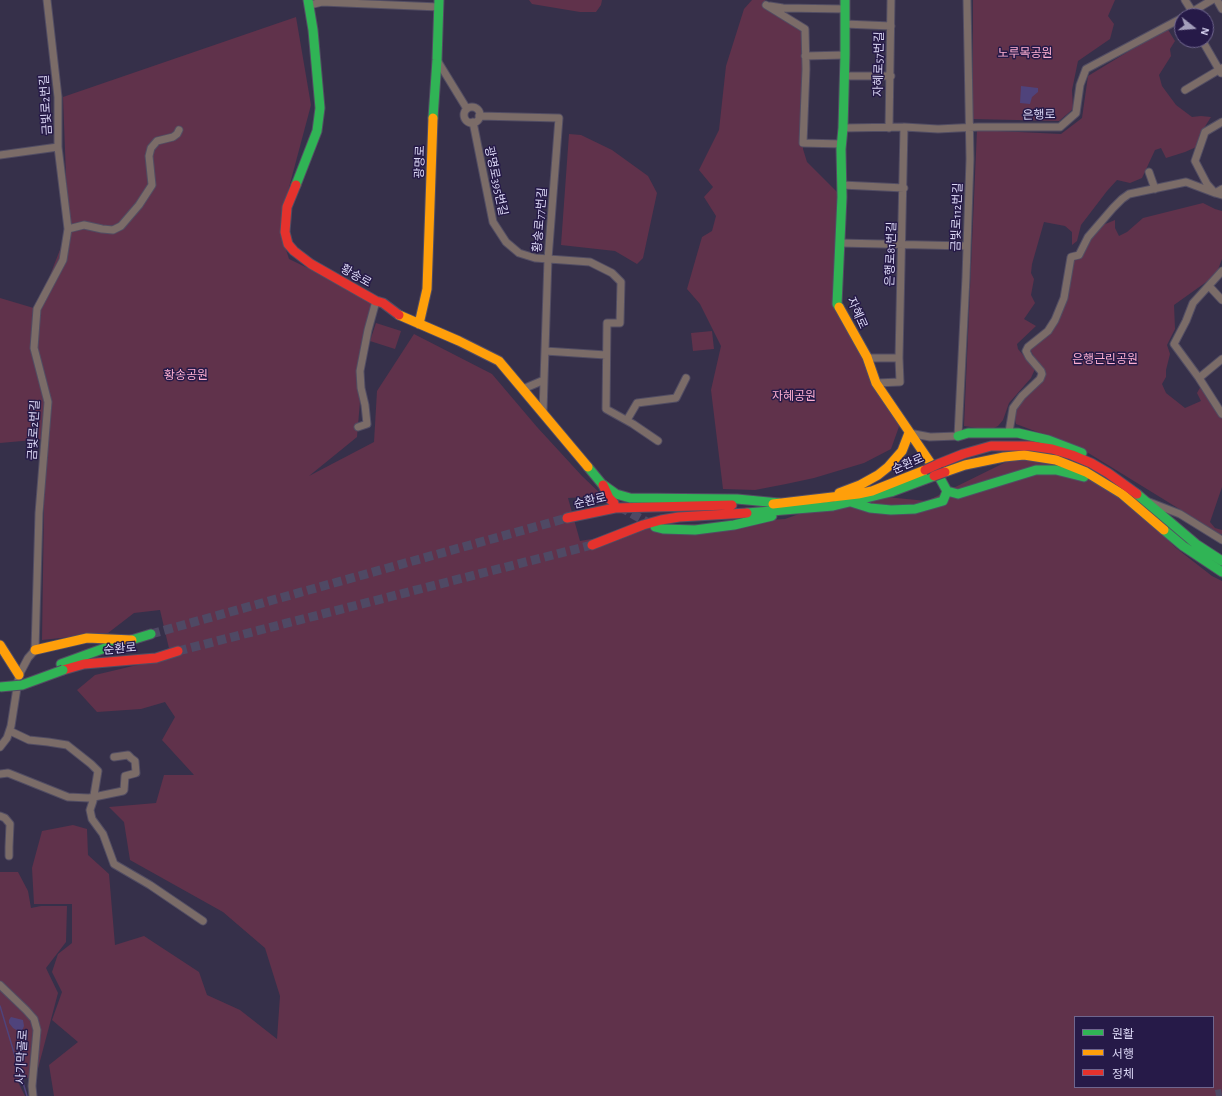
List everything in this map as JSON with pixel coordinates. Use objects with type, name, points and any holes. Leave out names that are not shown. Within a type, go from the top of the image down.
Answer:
[{"type":"main road","name":"황송로","points":[[309,3],[320,108],[317,130],[287,206],[285,232],[288,244],[294,251],[311,264],[376,301],[419,324],[459,341],[499,361],[602,484]]},
{"type":"main road","name":"광명로","points":[[419,324],[427,289],[433,114],[439,3]]},
{"type":"main road","name":"자혜로","points":[[845,4],[842,185],[837,304],[867,357],[876,384],[934,467],[947,491]]},
{"type":"main road","points":[[958,436],[968,432],[1009,432],[1035,436],[1066,446],[1086,456],[1108,473]]},
{"type":"main road","points":[[830,497],[860,485],[878,475],[888,467],[902,451],[910,433]]},
{"type":"main road","name":"순환로","points":[[567,518],[615,508],[779,503],[858,494],[872,491],[963,454],[991,446],[1031,446],[1052,449],[1072,456],[1091,463],[1108,473],[1145,501],[1196,544],[1222,561]]},
{"type":"main road","name":"순환로","points":[[592,545],[643,525],[673,518],[796,510],[866,500],[965,465],[1004,457],[1024,455],[1056,460],[1086,472],[1122,494],[1182,546],[1222,572]]},
{"type":"main road","points":[[851,502],[870,508],[891,510],[915,509],[943,501],[947,491],[958,494],[1027,472],[1047,469],[1086,478],[1122,494]]},
{"type":"main road","points":[[602,484],[609,498],[614,503]]},
{"type":"main road","points":[[602,484],[616,494],[630,498],[737,499],[779,503]]},
{"type":"main road","points":[[655,527],[663,529],[695,530],[734,525],[796,510]]},
{"type":"main road","name":"순환로","points":[[62,667],[151,634]]},
{"type":"main road","points":[[35,650],[87,638],[132,640]]},
{"type":"main road","points":[[0,645],[19,674]]},
{"type":"main road","name":"순환로","points":[[62,667],[156,658],[178,651]]},
{"type":"main road","points":[[0,682],[19,680],[62,667]]},
{"type":"main road","points":[[0,687],[22,685],[62,667]]},
{"type":"main road","points":[[0,687],[18,685]]},
{"type":"street","name":"금빛로2번길","points":[[35,650],[39,513],[48,402],[34,348],[37,309],[63,260],[68,229],[58,147],[58,97],[47,0]]},
{"type":"street","name":"자혜로57번길","points":[[889,128],[891,0]]},
{"type":"street","name":"금빛로112번길","points":[[958,436],[970,160],[967,0]]},
{"type":"street","name":"은행로","points":[[1199,8],[1212,0]]},
{"type":"street","points":[[1217,0],[1222,9]]},
{"type":"street","points":[[309,3],[336,1],[439,3]]},
{"type":"street","points":[[766,3],[783,8],[845,4]]},
{"type":"street","points":[[766,3],[805,29],[806,69],[803,143],[842,144]]},
{"type":"street","name":"은행로","points":[[843,128],[1060,127],[1076,113],[1080,85],[1086,69],[1174,22]]},
{"type":"street","points":[[845,24],[891,26]]},
{"type":"street","points":[[1185,90],[1221,70],[1207,48]]},
{"type":"street","points":[[805,56],[845,55]]},
{"type":"street","points":[[437,60],[467,109]]},
{"type":"street","points":[[844,76],[891,76]]},
{"type":"street","points":[[475,108],[478,111],[479,116],[477,121],[469,122],[465,118],[464,113],[467,109],[475,108]]},
{"type":"street","name":"황송로77번길","points":[[479,116],[559,118],[548,259],[543,413]]},
{"type":"street","name":"광명로395번길","points":[[473,122],[492,222],[506,242],[519,253],[535,258],[590,262],[612,273],[621,282],[620,323],[608,323],[606,355]]},
{"type":"street","points":[[1218,194],[1207,184],[1195,161],[1206,132],[1221,123]]},
{"type":"street","name":"은행로81번길","points":[[876,384],[900,382],[899,358],[904,188],[904,127]]},
{"type":"street","points":[[68,229],[84,225],[113,230],[121,226],[139,205],[152,185],[149,156],[151,148],[157,141],[172,137],[177,134],[179,130]]},
{"type":"street","points":[[0,155],[58,147]]},
{"type":"street","points":[[1149,172],[1155,189]]},
{"type":"street","points":[[1009,432],[1013,408],[1022,396],[1040,379],[1042,374],[1026,351],[1028,347],[1048,330],[1055,320],[1064,298],[1071,257],[1079,255],[1088,237],[1129,194],[1186,182],[1218,194]]},
{"type":"street","points":[[842,185],[904,188]]},
{"type":"street","points":[[1218,194],[1222,189]]},
{"type":"street","points":[[840,243],[967,246]]},
{"type":"street","points":[[1222,271],[1193,304],[1174,344],[1199,378],[1222,414]]},
{"type":"street","points":[[1209,286],[1222,300]]},
{"type":"street","points":[[358,427],[367,424],[361,388],[360,371],[368,330],[376,301]]},
{"type":"street","points":[[545,351],[606,355],[606,409],[627,420],[658,441]]},
{"type":"street","points":[[867,357],[899,358]]},
{"type":"street","points":[[1199,378],[1222,359]]},
{"type":"street","points":[[627,420],[637,403],[676,398],[686,378]]},
{"type":"street","points":[[524,389],[544,380]]},
{"type":"street","points":[[910,433],[930,437],[958,436]]},
{"type":"street","points":[[1145,501],[1180,514],[1222,540]]},
{"type":"street","points":[[0,747],[10,731],[19,674],[28,658],[35,650]]},
{"type":"street","points":[[10,731],[29,740],[67,745],[91,764],[98,771],[94,799],[90,810],[92,819],[103,834],[114,864],[150,885],[203,921]]},
{"type":"street","points":[[0,774],[8,773],[68,797],[94,799],[124,790],[125,776],[136,773],[134,761],[128,755],[114,757]]},
{"type":"street","points":[[0,816],[5,818],[10,824],[9,856]]},
{"type":"street","name":"사기막골로","points":[[0,985],[30,1015],[34,1020],[37,1030],[32,1086],[33,1096]]},
{"type":"green space","points":[[529,0],[602,0],[601,5],[596,12],[580,12],[532,4]]},
{"type":"green space","name":"자혜공원","points":[[752,0],[765,0],[765,6],[805,29],[803,149],[807,162],[842,197],[837,304],[901,421],[891,449],[864,463],[814,478],[755,490],[723,489],[711,390],[721,346],[700,304],[687,289],[702,237],[712,231],[716,216],[704,197],[713,187],[699,170],[719,130],[726,66],[744,9]]},
{"type":"green space","name":"노루목공원","points":[[973,0],[1115,0],[1108,16],[1114,24],[1110,39],[1078,61],[1072,90],[1073,109],[1059,121],[973,119]]},
{"type":"green space","name":"황송공원","points":[[296,17],[311,105],[283,210],[282,237],[289,259],[376,301],[363,366],[357,437],[309,476],[374,442],[377,391],[414,334],[492,374],[537,427],[582,476],[603,496],[568,498],[580,541],[665,526],[785,519],[855,494],[927,501],[1012,459],[1047,458],[1082,468],[1154,526],[1176,548],[1212,576],[1222,581],[1222,1096],[54,1096],[49,1065],[78,1042],[52,1020],[62,992],[52,972],[58,954],[72,943],[72,904],[34,904],[32,868],[42,831],[73,825],[87,829],[88,855],[109,874],[115,945],[144,936],[199,972],[207,995],[240,1010],[277,1039],[280,996],[265,948],[223,912],[130,860],[124,822],[109,807],[156,803],[164,775],[194,775],[162,740],[175,717],[165,702],[141,709],[97,712],[77,690],[95,675],[171,657],[160,610],[134,613],[108,633],[42,640],[45,439],[0,443],[0,298],[37,309],[68,229],[63,97]]},
{"type":"green space","points":[[1167,28],[1174,39],[1174,43],[1170,49],[1171,56],[1159,75],[1162,86],[1176,105],[1192,117],[1211,117],[1199,136],[1203,144],[1166,158],[1161,148],[1155,150],[1142,178],[1130,183],[1117,180],[1107,191],[1081,225],[1077,241],[1072,245],[1072,232],[1065,226],[1044,222],[1032,264],[1031,273],[1034,279],[1031,295],[1035,303],[1024,319],[1036,326],[1017,344],[1018,349],[1035,369],[1031,378],[1009,403],[1003,420],[998,426],[990,430],[964,426],[977,130],[1061,134],[1082,118],[1088,76]]},
{"type":"green space","points":[[569,134],[581,135],[612,150],[648,176],[657,193],[643,258],[637,264],[615,251],[561,245]]},
{"type":"green space","name":"은행근린공원","points":[[1203,203],[1222,211],[1222,259],[1216,275],[1174,305],[1175,329],[1167,345],[1170,354],[1166,377],[1162,384],[1166,393],[1185,408],[1201,401],[1197,393],[1201,386],[1222,417],[1222,487],[1210,522],[1215,528],[1222,530],[1222,534],[1090,454],[1075,446],[1016,424],[1013,410],[1043,375],[1044,368],[1037,363],[1029,347],[1060,317],[1063,298],[1071,278],[1073,255],[1079,254],[1091,230],[1115,220],[1115,228],[1119,236],[1127,232],[1143,218]]},
{"type":"green space","points":[[376,323],[401,331],[395,349],[370,341]]},
{"type":"green space","points":[[712,331],[714,349],[693,351],[691,333]]},
{"type":"green space","points":[[0,872],[18,872],[28,891],[31,908],[41,906],[67,906],[66,942],[46,968],[58,993],[36,1076],[17,1080],[25,1096],[0,1096]]},
{"type":"shaded area","points":[[1021,86],[1038,88],[1038,92],[1032,97],[1030,104],[1020,103]]},
{"type":"shaded area","points":[[11,1017],[23,1020],[24,1026],[22,1031],[18,1031],[13,1028],[9,1023]]},
{"type":"waterway","points":[[0,1006],[27,1096]]},
{"type":"tunnel","points":[[620,507],[654,526]]},
{"type":"tunnel","points":[[151,634],[567,518]]},
{"type":"tunnel","points":[[178,651],[592,545]]},
{"type":"tunnel","points":[[1216,1096],[1222,1095]]},
{"type":"traffic: fast","points":[[296,185],[317,131],[320,108],[313,30],[308,0]]},
{"type":"traffic: fast","points":[[433,118],[439,0]]},
{"type":"traffic: fast","points":[[839,307],[837,304],[842,197],[841,149],[845,55],[845,0]]},
{"type":"traffic: fast","points":[[958,436],[968,433],[1018,433],[1048,440],[1082,453]]},
{"type":"traffic: fast","points":[[588,467],[602,484],[616,494],[630,498],[737,499],[779,503]]},
{"type":"traffic: fast","points":[[947,491],[958,494],[1036,470],[1056,470],[1084,477]]},
{"type":"traffic: fast","points":[[851,502],[870,508],[891,510],[915,509],[943,501],[947,491],[936,471]]},
{"type":"traffic: fast","points":[[747,513],[833,506],[891,492],[934,476]]},
{"type":"traffic: fast","points":[[1137,494],[1196,544],[1222,561]]},
{"type":"traffic: fast","points":[[655,527],[663,529],[695,530],[734,525],[772,516]]},
{"type":"traffic: fast","points":[[1164,530],[1183,546],[1222,572]]},
{"type":"traffic: fast","points":[[61,664],[105,648],[151,634]]},
{"type":"traffic: fast","points":[[0,687],[22,685],[63,670]]},
{"type":"traffic: slow","points":[[419,324],[427,289],[433,118]]},
{"type":"traffic: slow","points":[[839,307],[867,357],[876,383],[936,471]]},
{"type":"traffic: slow","points":[[399,315],[459,341],[499,361],[588,467]]},
{"type":"traffic: slow","points":[[839,493],[860,485],[878,475],[888,467],[902,451],[909,433]]},
{"type":"traffic: slow","points":[[945,472],[965,465],[1004,457],[1024,455],[1056,460],[1086,472],[1122,494],[1164,530]]},
{"type":"traffic: slow","points":[[773,504],[872,491],[925,470]]},
{"type":"traffic: slow","points":[[35,650],[87,638],[132,640]]},
{"type":"traffic: slow","points":[[0,645],[19,675]]},
{"type":"traffic: jam","points":[[296,185],[287,207],[285,232],[288,244],[294,251],[311,264],[376,301],[383,303],[399,315]]},
{"type":"traffic: jam","points":[[938,464],[963,454],[991,446],[1031,446],[1052,449],[1091,463],[1108,473],[1137,494]]},
{"type":"traffic: jam","points":[[925,470],[938,464]]},
{"type":"traffic: jam","points":[[934,476],[945,472]]},
{"type":"traffic: jam","points":[[603,485],[609,498],[614,503]]},
{"type":"traffic: jam","points":[[567,518],[615,508],[732,505]]},
{"type":"traffic: jam","points":[[592,545],[643,525],[661,520],[679,517],[747,513]]},
{"type":"traffic: jam","points":[[63,670],[84,664],[156,658],[178,651]]}]
